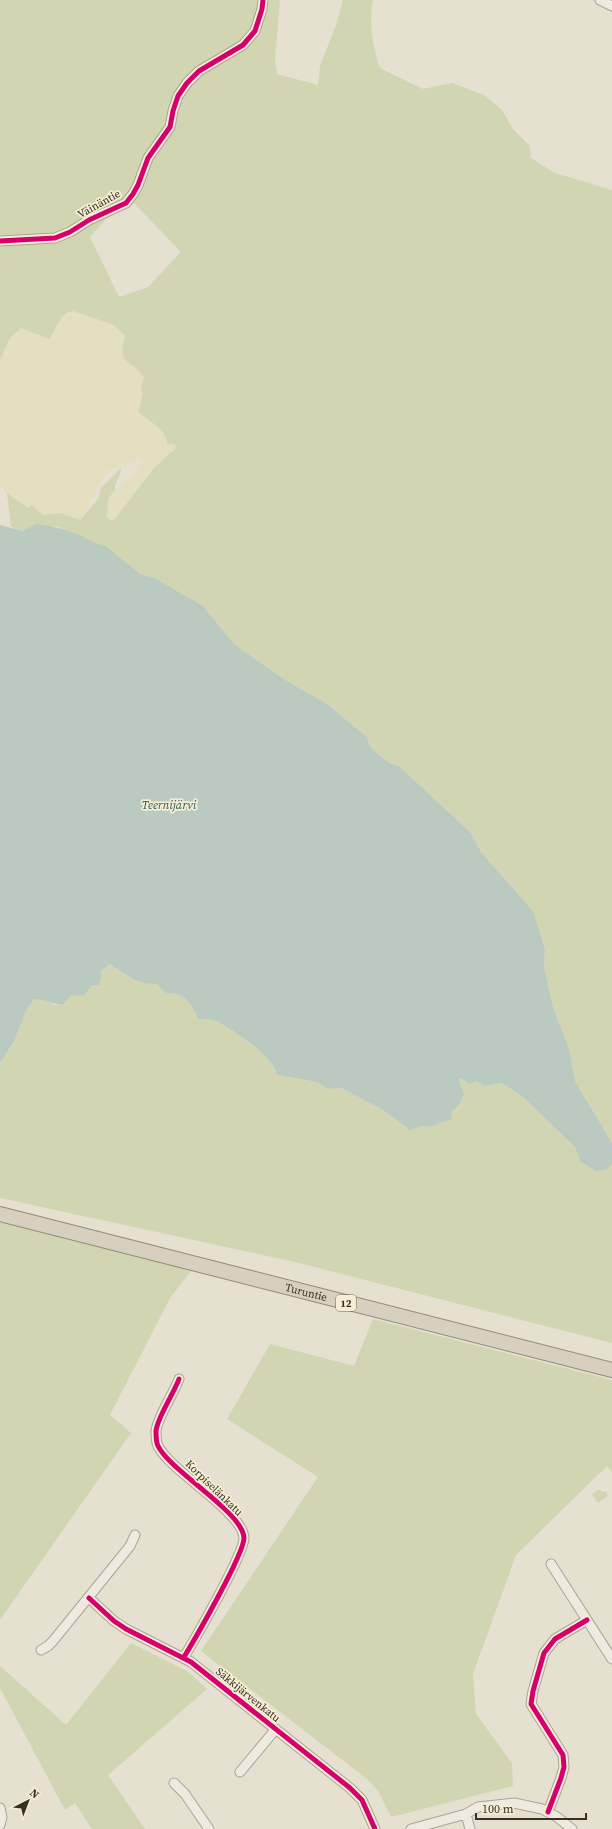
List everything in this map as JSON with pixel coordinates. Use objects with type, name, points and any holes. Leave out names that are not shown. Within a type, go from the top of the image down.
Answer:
[{"type":"highway","name":"Turuntie","points":[[0,1214],[612,1370]]},
{"type":"street","name":"Väinäntie","points":[[0,241],[55,238],[70,232],[89,220],[126,203],[138,185],[148,158],[170,127],[178,96],[187,83],[199,71],[243,45],[255,31],[262,9],[263,0]]},
{"type":"street","points":[[600,0],[612,6]]},
{"type":"street","name":"Korpiselänkatu","points":[[179,1379],[156,1430],[158,1447],[229,1514],[240,1527],[244,1539],[236,1560],[184,1657]]},
{"type":"street","points":[[41,1650],[54,1641],[130,1546],[135,1535]]},
{"type":"street","points":[[551,1564],[612,1659]]},
{"type":"street","name":"Säkkijärvenkatu","points":[[89,1598],[114,1621],[126,1629],[184,1657],[358,1796],[362,1800],[375,1829]]},
{"type":"street","points":[[548,1812],[564,1767],[563,1755],[531,1704],[533,1691],[544,1654],[555,1640],[587,1620]]},
{"type":"street","points":[[240,1772],[275,1730]]},
{"type":"street","points":[[174,1783],[185,1794],[209,1829]]},
{"type":"street","points":[[411,1829],[466,1814],[484,1806],[514,1803],[533,1806],[548,1812],[572,1829]]},
{"type":"street","points":[[0,1808],[2,1817],[0,1825]]},
{"type":"street","points":[[466,1814],[470,1829]]},
{"type":"shaded area","points":[[73,311],[114,325],[126,336],[122,349],[128,363],[144,377],[141,387],[143,394],[138,412],[165,434],[167,440],[177,447],[155,467],[113,521],[107,517],[108,499],[123,482],[135,472],[141,463],[139,458],[121,468],[108,469],[80,520],[60,513],[43,515],[32,505],[28,509],[7,493],[0,484],[0,360],[10,338],[21,328],[55,333],[60,318],[66,312]]},
{"type":"green space","points":[[0,0],[280,0],[275,59],[277,74],[318,85],[320,66],[336,25],[343,0],[373,0],[371,17],[372,34],[380,68],[423,89],[452,83],[484,95],[502,110],[513,129],[529,145],[531,158],[555,173],[612,190],[612,1143],[575,1081],[569,1049],[553,1007],[544,966],[545,949],[533,911],[481,852],[471,833],[399,766],[389,763],[370,747],[367,737],[327,704],[282,678],[234,644],[203,606],[155,578],[140,574],[106,546],[99,546],[77,534],[56,526],[23,531],[11,527],[7,493],[28,508],[32,505],[43,515],[60,513],[80,520],[98,499],[101,488],[121,468],[115,490],[108,499],[107,517],[113,521],[155,467],[177,447],[174,444],[167,444],[161,430],[138,412],[143,394],[141,387],[144,377],[124,357],[122,352],[125,336],[114,325],[73,311],[68,312],[61,318],[49,339],[21,328],[10,338],[0,360]],"holes":[[[134,203],[181,252],[148,287],[119,297],[90,237],[106,219]]]},
{"type":"green space","points":[[110,964],[137,981],[156,984],[166,993],[172,993],[182,997],[193,1008],[198,1019],[209,1019],[216,1021],[252,1044],[268,1060],[277,1075],[317,1082],[328,1089],[341,1088],[383,1110],[410,1130],[422,1126],[431,1127],[444,1121],[460,1104],[464,1094],[459,1080],[462,1078],[476,1080],[484,1086],[502,1083],[523,1097],[575,1147],[580,1161],[607,1169],[612,1164],[612,1343],[295,1262],[0,1198],[0,1063],[14,1041],[26,1011],[34,999],[43,999],[56,1006],[70,996],[84,994],[92,985],[101,980],[101,971]]},
{"type":"green space","points":[[0,1220],[191,1271],[170,1298],[110,1415],[131,1433],[0,1620]]},
{"type":"green space","points":[[373,1319],[612,1380],[612,1472],[607,1466],[516,1555],[473,1674],[476,1714],[512,1763],[513,1786],[391,1817],[378,1791],[367,1779],[201,1651],[318,1477],[227,1419],[270,1344],[354,1366]]},
{"type":"green space","points":[[598,1490],[606,1492],[608,1496],[598,1503],[592,1494]]},
{"type":"green space","points":[[131,1643],[187,1671],[207,1689],[108,1775],[145,1829],[92,1829],[75,1803],[65,1810],[0,1688],[0,1666],[66,1725]]},
{"type":"water","name":"Teernijärvi","points":[[36,524],[67,530],[95,543],[106,546],[140,574],[155,578],[203,606],[234,644],[282,678],[327,704],[367,737],[370,747],[389,763],[399,766],[471,833],[481,852],[533,911],[545,949],[544,966],[553,1007],[569,1049],[575,1081],[612,1143],[612,1164],[607,1169],[596,1171],[580,1161],[575,1147],[523,1097],[502,1083],[484,1086],[476,1081],[470,1084],[461,1078],[459,1080],[464,1094],[460,1104],[452,1112],[451,1120],[444,1121],[431,1127],[422,1126],[410,1130],[383,1110],[341,1088],[328,1089],[317,1082],[277,1075],[268,1060],[252,1044],[216,1021],[209,1019],[198,1019],[193,1008],[182,997],[172,993],[166,993],[156,984],[137,981],[110,964],[101,971],[101,980],[99,985],[92,985],[84,995],[70,996],[64,1004],[34,999],[26,1011],[14,1041],[0,1063],[0,525],[23,531]]},
{"type":"cycle path","points":[[0,241],[55,238],[70,232],[89,220],[126,203],[138,185],[148,158],[170,127],[178,96],[187,83],[199,71],[243,45],[255,31],[262,9],[263,0]]},
{"type":"cycle path","points":[[179,1379],[157,1426],[157,1444],[165,1456],[177,1468],[232,1516],[241,1528],[244,1538],[242,1547],[228,1578],[184,1657]]},
{"type":"cycle path","points":[[89,1598],[114,1621],[126,1629],[191,1662],[350,1788],[362,1800],[375,1829]]},
{"type":"cycle path","points":[[548,1812],[564,1767],[563,1755],[531,1704],[533,1691],[544,1653],[555,1639],[587,1620]]}]
